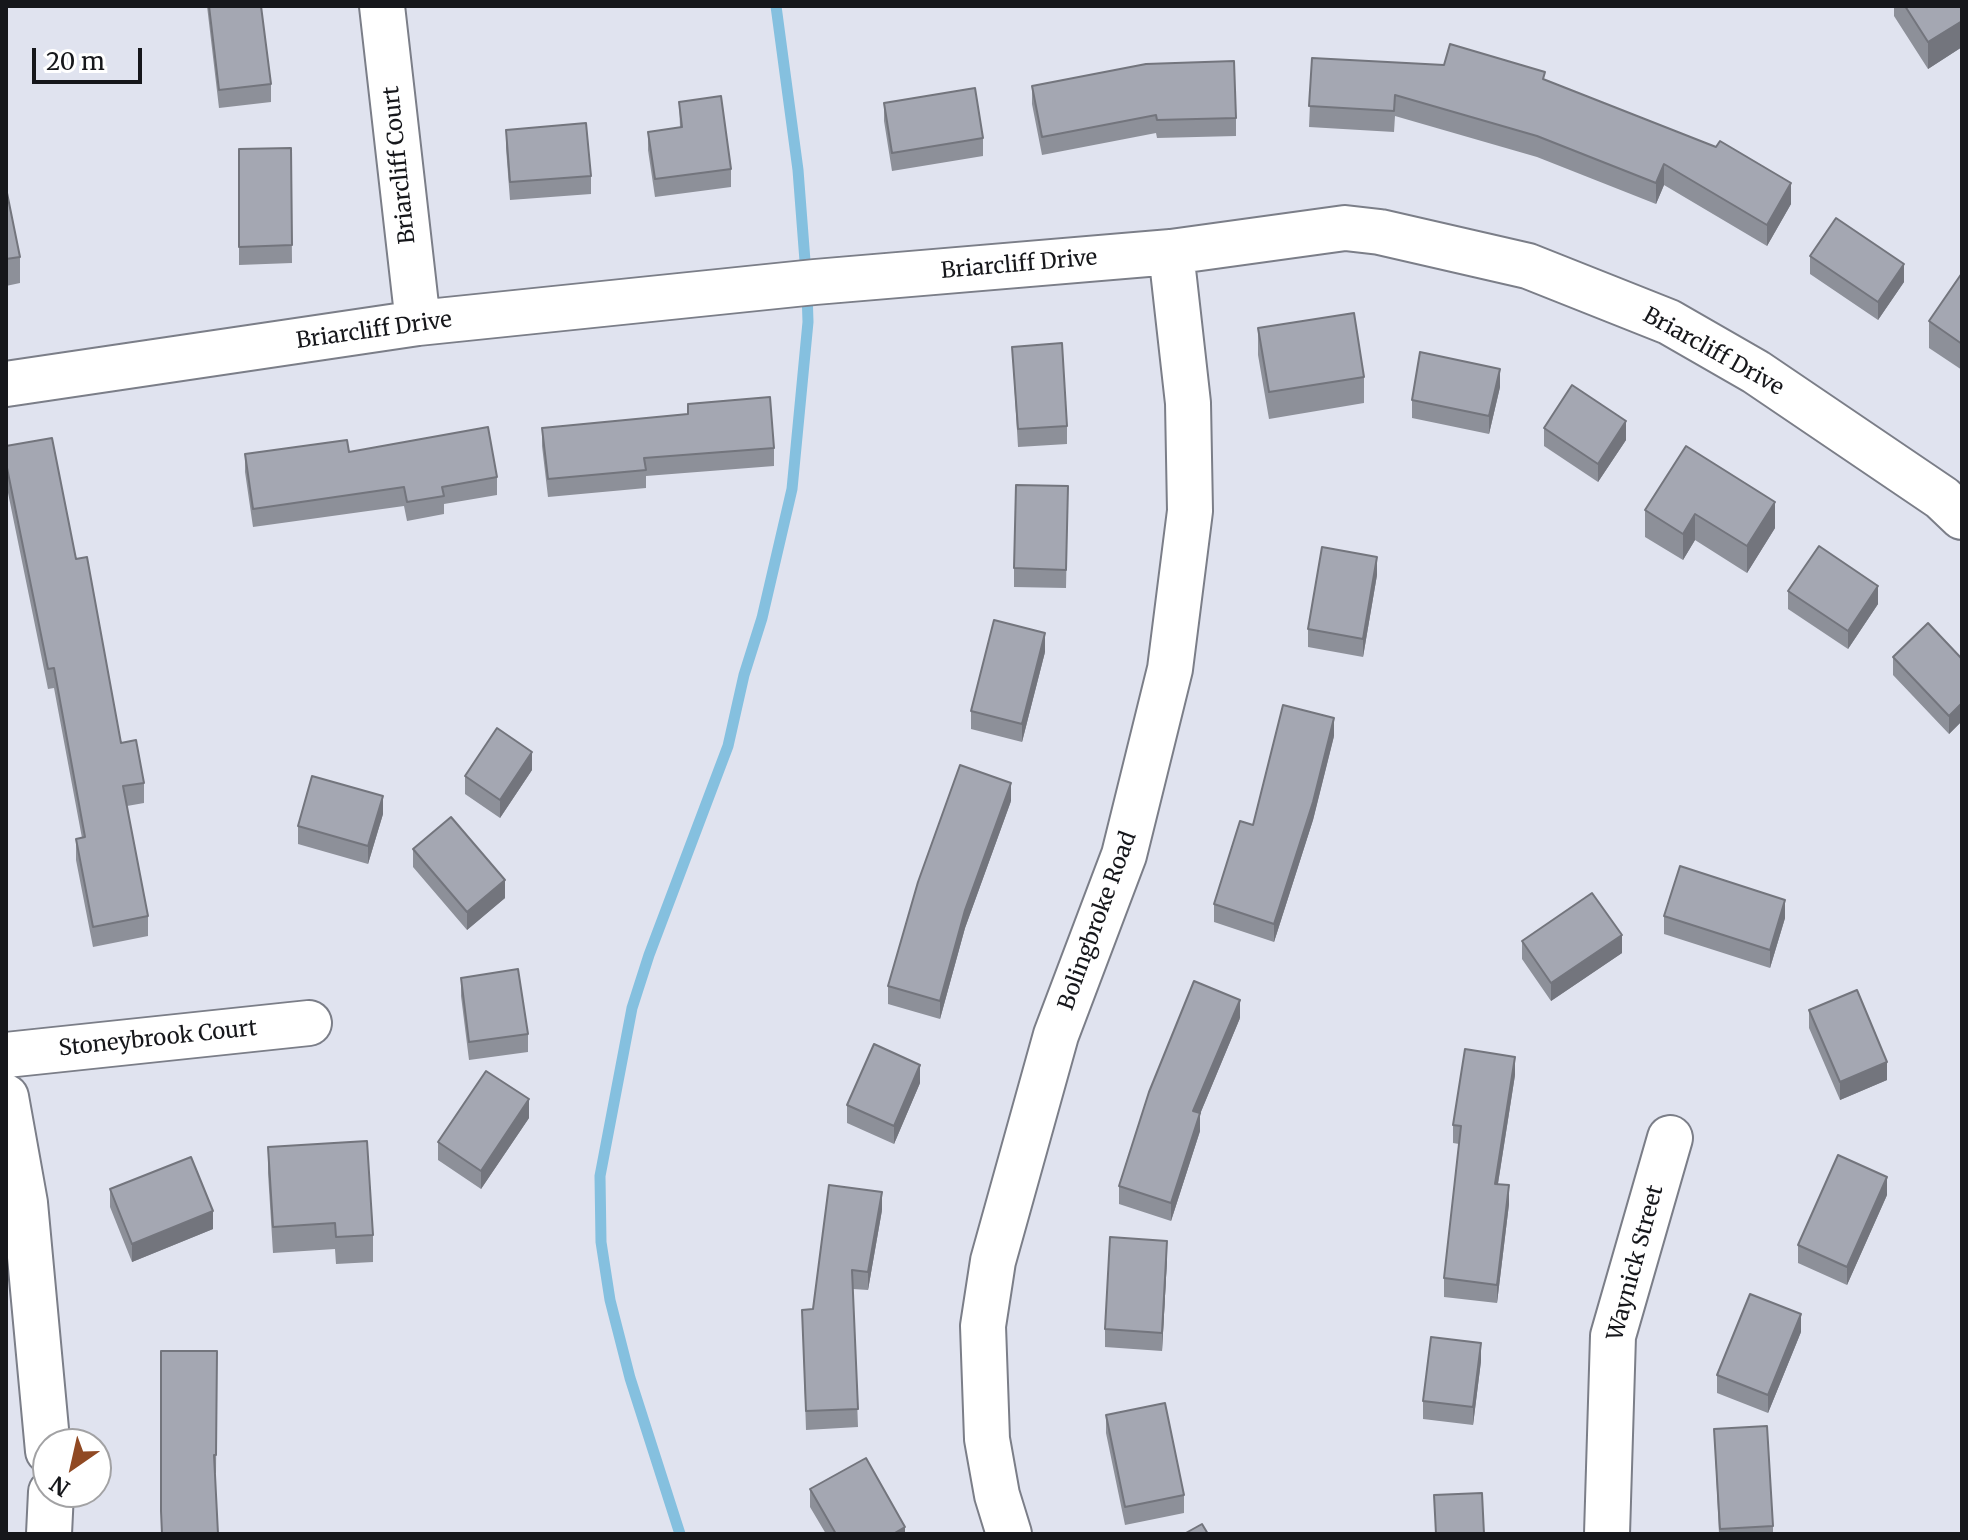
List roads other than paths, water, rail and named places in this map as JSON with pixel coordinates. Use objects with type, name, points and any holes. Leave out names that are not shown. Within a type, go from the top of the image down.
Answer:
[{"type":"street","name":"Briarcliff Court","points":[[382,6],[418,323]]},
{"type":"street","name":"Briarcliff Drive","points":[[6,384],[418,323],[815,282],[1171,252],[1345,228],[1528,266],[1669,322],[1756,372],[1942,498],[1962,517]]},
{"type":"street","name":"Bolingbroke Road","points":[[1009,1534],[997,1495],[987,1439],[983,1326],[993,1261],[1048,1065],[1124,855],[1170,669],[1190,511],[1188,403],[1171,252]]},
{"type":"street","name":"Stoneybrook Court","points":[[6,1055],[309,1023]]},
{"type":"street","points":[[6,1097],[25,1203],[46,1428]]},
{"type":"street","name":"Waynick Street","points":[[1607,1534],[1613,1336],[1670,1138]]},
{"type":"street","points":[[49,1534],[50,1508]]},
{"type":"waterway","points":[[776,6],[798,170],[806,274]]},
{"type":"waterway","points":[[680,1534],[630,1378],[610,1300],[601,1242],[600,1176],[632,1008],[728,746],[744,675],[762,618],[792,489],[808,322],[807,291]]}]
